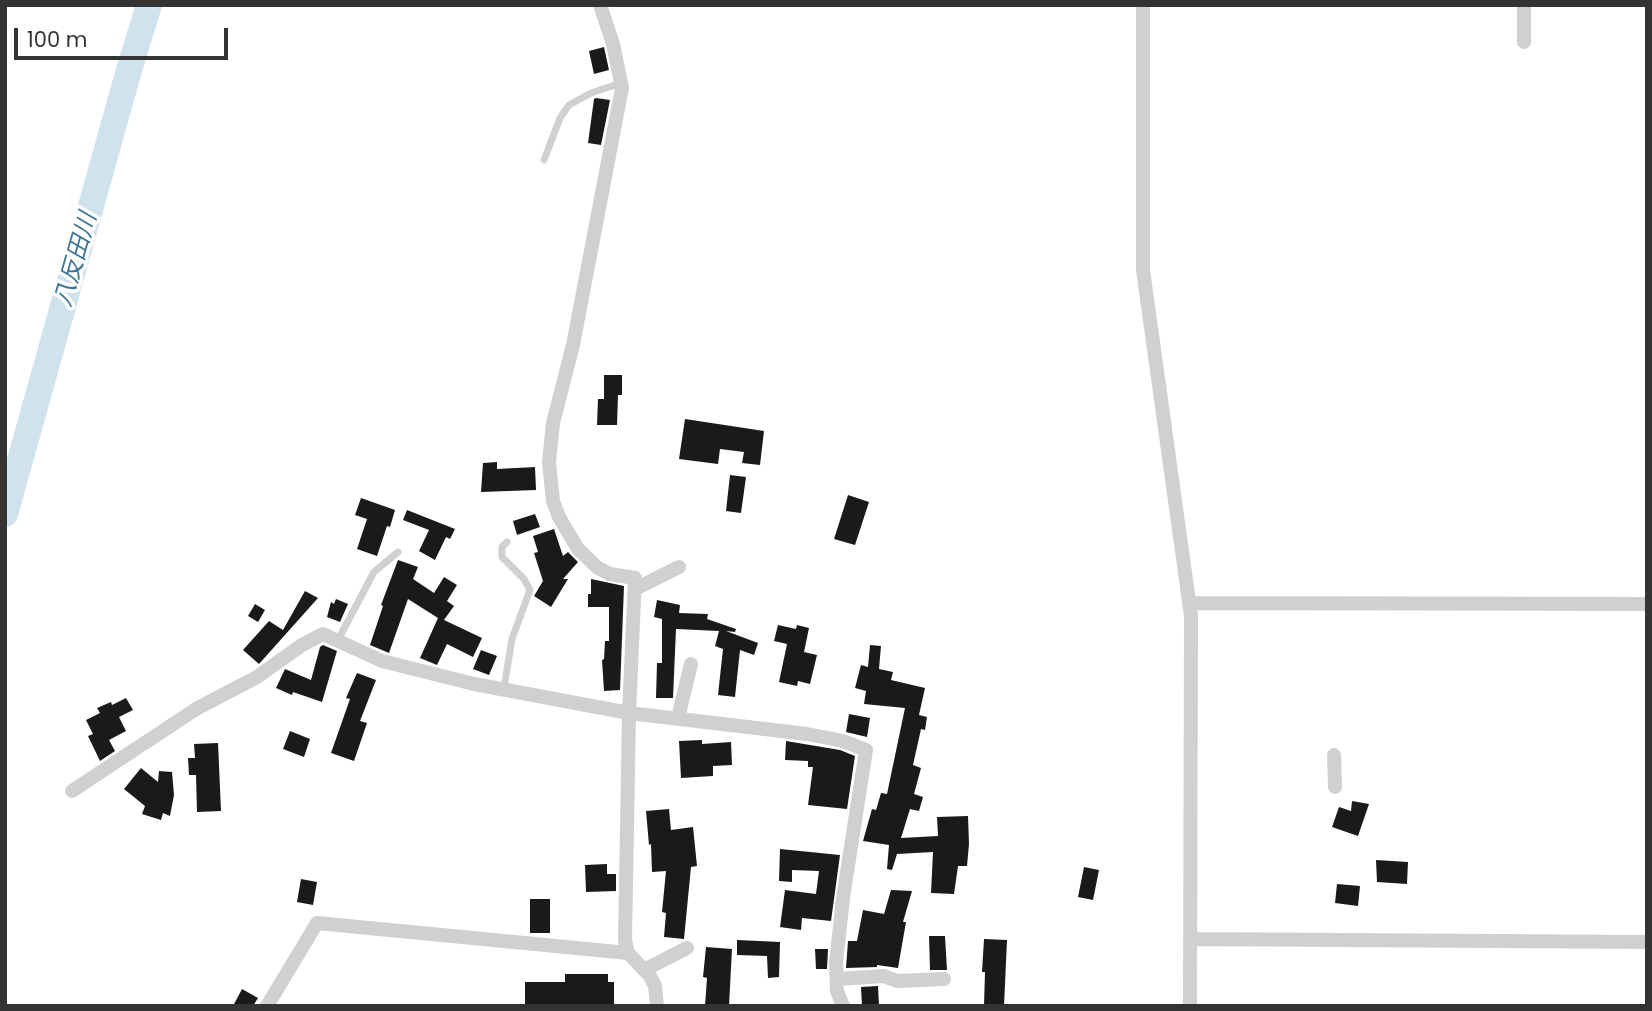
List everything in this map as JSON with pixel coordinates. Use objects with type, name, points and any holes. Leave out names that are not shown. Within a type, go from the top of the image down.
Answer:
[{"type":"street","points":[[600,5],[622,83],[582,303],[553,423],[549,462],[553,501],[578,549],[598,568],[610,574],[635,578],[629,713],[625,940],[628,953],[655,986],[657,1006]]},
{"type":"street","points":[[1143,5],[1143,270],[1190,603],[1190,1006]]},
{"type":"street","points":[[1524,5],[1524,42]]},
{"type":"street","points":[[635,589],[679,567]]},
{"type":"street","points":[[1190,603],[1647,604]]},
{"type":"street","points":[[72,791],[196,709],[257,677],[323,634],[382,661],[458,680],[629,713],[807,734],[843,741],[866,750],[836,963],[837,991],[843,1006]]},
{"type":"street","points":[[678,718],[691,664]]},
{"type":"street","points":[[1334,755],[1335,787]]},
{"type":"street","points":[[267,1006],[317,923],[628,953]]},
{"type":"street","points":[[1190,939],[1647,943]]},
{"type":"street","points":[[644,970],[687,948]]},
{"type":"street","points":[[837,979],[884,976],[897,981],[944,979]]},
{"type":"lane","points":[[544,160],[560,118],[569,105],[584,96],[622,83]]},
{"type":"lane","points":[[504,688],[512,639],[530,590],[524,579],[502,556],[502,547],[507,542]]},
{"type":"lane","points":[[338,640],[374,572],[398,552]]},
{"type":"building","points":[[604,47],[609,70],[594,74],[589,51]]},
{"type":"building","points":[[596,98],[610,100],[601,145],[588,143]]},
{"type":"building","points":[[604,375],[622,375],[617,425],[597,425],[598,399],[604,399]]},
{"type":"building","points":[[685,419],[764,431],[760,465],[742,463],[744,452],[720,449],[718,464],[679,459]]},
{"type":"building","points":[[497,462],[497,469],[535,467],[536,490],[481,492],[483,463]]},
{"type":"building","points":[[730,475],[746,477],[741,513],[726,511]]},
{"type":"building","points":[[848,495],[869,502],[855,545],[834,539]]},
{"type":"building","points":[[361,498],[395,510],[377,556],[357,549],[367,519],[355,515]]},
{"type":"building","points":[[407,510],[455,529],[450,539],[446,537],[435,560],[419,551],[429,530],[403,520]]},
{"type":"building","points":[[535,514],[540,527],[517,535],[513,521]]},
{"type":"building","points":[[554,529],[563,556],[568,552],[578,562],[563,579],[568,579],[551,607],[534,596],[543,581],[534,553],[538,552],[533,536]]},
{"type":"building","points":[[398,560],[418,567],[413,579],[434,593],[444,577],[457,585],[447,601],[454,606],[444,620],[482,638],[473,657],[447,644],[437,665],[420,658],[438,618],[408,599],[389,653],[370,645]]},
{"type":"building","points":[[591,579],[624,586],[620,690],[604,691],[602,660],[605,641],[609,641],[609,607],[588,607]]},
{"type":"building","points":[[305,591],[318,598],[259,664],[243,650],[269,621],[283,630]]},
{"type":"building","points":[[336,599],[348,604],[340,622],[327,617],[331,602],[334,604]]},
{"type":"building","points":[[657,600],[680,605],[679,613],[708,614],[707,619],[736,629],[735,632],[726,631],[758,643],[754,655],[740,650],[735,697],[718,695],[723,649],[715,646],[719,631],[676,629],[673,698],[656,698],[657,663],[662,663],[662,619],[654,617]]},
{"type":"building","points":[[255,604],[265,610],[258,622],[248,616]]},
{"type":"building","points":[[778,625],[796,629],[797,625],[809,628],[804,652],[817,655],[810,684],[798,681],[797,686],[779,682],[787,644],[774,641]]},
{"type":"building","points":[[323,645],[337,651],[322,702],[276,688],[285,669],[311,680],[320,647]]},
{"type":"building","points":[[870,645],[881,646],[879,669],[893,672],[891,680],[925,688],[919,715],[927,717],[925,730],[921,729],[913,765],[921,768],[914,794],[923,797],[919,811],[910,809],[901,838],[938,836],[937,817],[968,816],[967,866],[958,866],[954,894],[931,893],[933,852],[897,854],[892,870],[887,869],[889,845],[863,841],[872,809],[876,810],[881,793],[887,794],[905,708],[864,704],[866,691],[855,688],[861,665],[868,667]]},
{"type":"building","points":[[481,650],[497,656],[489,675],[473,669]]},
{"type":"building","points":[[357,673],[376,680],[360,721],[367,723],[354,761],[331,753],[350,699],[346,698]]},
{"type":"building","points":[[126,698],[133,710],[119,717],[126,731],[109,740],[115,751],[100,761],[88,736],[93,734],[86,720],[100,713],[97,708]]},
{"type":"building","points":[[849,714],[870,718],[867,737],[846,732]]},
{"type":"building","points":[[290,731],[310,739],[304,757],[283,749]]},
{"type":"building","points":[[702,740],[702,744],[731,742],[732,765],[713,766],[713,776],[681,778],[679,741]]},
{"type":"building","points":[[786,741],[840,750],[855,756],[847,809],[808,805],[813,767],[808,767],[808,761],[785,760]]},
{"type":"building","points":[[218,743],[221,811],[197,812],[196,775],[189,775],[188,758],[195,758],[194,744]]},
{"type":"building","points":[[141,768],[158,782],[159,771],[172,772],[174,795],[170,816],[163,813],[161,820],[142,814],[145,806],[124,789]]},
{"type":"building","points":[[1352,801],[1369,804],[1358,836],[1332,827],[1339,807],[1351,811]]},
{"type":"building","points":[[669,809],[671,830],[693,827],[697,866],[691,867],[684,939],[664,937],[666,913],[662,912],[666,871],[652,872],[646,811]]},
{"type":"building","points":[[780,849],[840,855],[831,921],[802,918],[801,930],[780,927],[785,890],[816,894],[819,871],[792,870],[792,882],[779,881]]},
{"type":"building","points":[[1376,860],[1408,862],[1407,884],[1377,882]]},
{"type":"building","points":[[607,864],[607,874],[616,874],[616,891],[586,892],[585,865]]},
{"type":"building","points":[[1084,867],[1099,870],[1093,900],[1078,897]]},
{"type":"building","points":[[301,879],[317,882],[313,905],[297,902]]},
{"type":"building","points":[[1337,884],[1360,886],[1358,906],[1335,903]]},
{"type":"building","points":[[891,890],[912,891],[903,922],[906,922],[898,968],[877,965],[846,968],[848,941],[857,941],[863,910],[884,914]]},
{"type":"building","points":[[530,899],[550,899],[550,933],[530,933]]},
{"type":"building","points":[[929,936],[945,936],[947,970],[930,970]]},
{"type":"building","points":[[984,939],[1007,940],[1004,1006],[984,1006]]},
{"type":"building","points":[[737,940],[780,942],[779,977],[768,978],[767,956],[737,955]]},
{"type":"building","points":[[706,947],[732,949],[729,1006],[705,1006],[707,978],[703,977]]},
{"type":"building","points":[[815,949],[828,949],[827,969],[816,969]]},
{"type":"building","points":[[565,974],[608,974],[608,982],[614,982],[614,1006],[525,1006],[525,982],[565,982]]},
{"type":"building","points":[[878,986],[879,1006],[862,1006],[861,987]]},
{"type":"building","points":[[242,989],[258,998],[253,1006],[233,1006]]},
{"type":"waterway","name":"八反田川","points":[[5,514],[149,5]]}]
